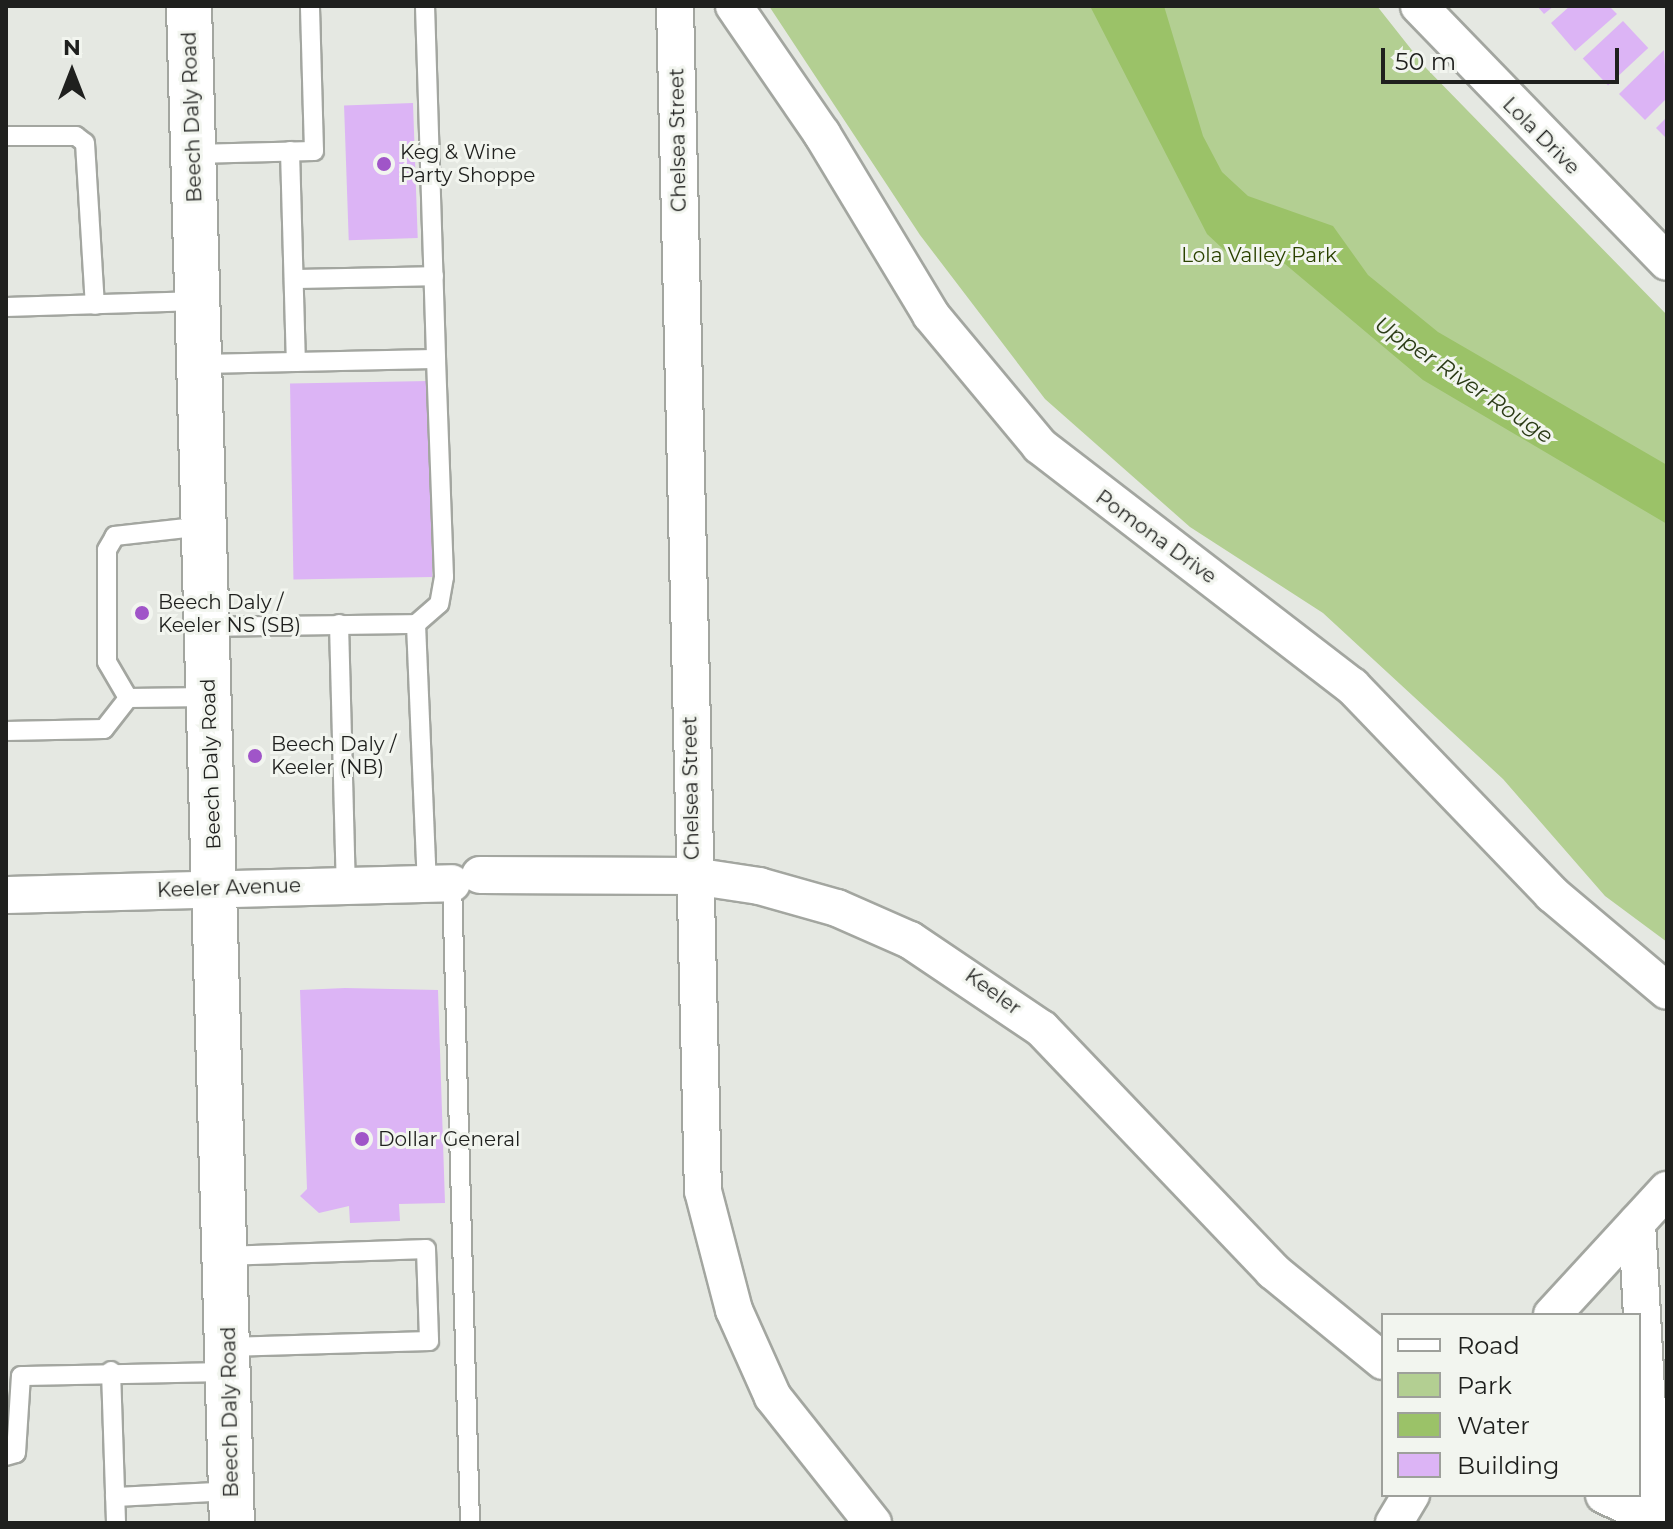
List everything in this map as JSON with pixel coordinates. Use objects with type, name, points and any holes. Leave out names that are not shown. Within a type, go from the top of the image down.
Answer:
[{"type":"main road","name":"Beech Daly Road","points":[[189,6],[232,1507]]},
{"type":"street","name":"Chelsea Street","points":[[675,6],[693,876],[703,1191],[734,1310],[773,1397],[873,1523]]},
{"type":"street","name":"Pomona Drive","points":[[734,6],[822,134],[931,315],[1040,446],[1352,686],[1552,894],[1667,991]]},
{"type":"street","name":"Lola Drive","points":[[1419,6],[1667,262]]},
{"type":"street","name":"Keeler","points":[[453,880],[693,876],[837,908],[910,940],[992,990],[1078,1062],[1273,1271],[1381,1359]]},
{"type":"street","name":"Keeler Avenue","points":[[6,895],[453,880]]},
{"type":"street","points":[[1554,1313],[1667,1190]]},
{"type":"street","points":[[1608,1497],[1657,1521],[1637,1223]]},
{"type":"street","points":[[1394,1523],[1410,1497]]},
{"type":"lane","points":[[193,154],[314,151],[310,6]]},
{"type":"lane","points":[[425,6],[443,592],[416,624],[453,880],[470,1523]]},
{"type":"lane","points":[[6,136],[76,136],[85,143],[95,305]]},
{"type":"lane","points":[[290,151],[296,362]]},
{"type":"lane","points":[[294,279],[434,276]]},
{"type":"lane","points":[[6,307],[198,301]]},
{"type":"lane","points":[[199,364],[436,359]]},
{"type":"lane","points":[[128,698],[107,662],[107,550],[115,536],[143,528],[204,526]]},
{"type":"lane","points":[[339,624],[346,884]]},
{"type":"lane","points":[[207,627],[416,624]]},
{"type":"lane","points":[[128,698],[209,697]]},
{"type":"lane","points":[[6,731],[104,729],[128,698]]},
{"type":"lane","points":[[6,1456],[16,1453],[21,1376],[111,1371],[429,1341],[426,1249],[225,1256]]},
{"type":"lane","points":[[111,1371],[116,1523]]},
{"type":"lane","points":[[115,1497],[232,1507]]},
{"type":"green space","name":"Lola Valley Park","points":[[769,6],[1377,6],[1426,68],[1667,315],[1667,942],[1605,896],[1503,779],[1323,613],[1190,527],[1045,399],[920,235]]},
{"type":"water","name":"Upper River Rouge","points":[[1090,6],[1164,6],[1203,136],[1222,172],[1248,196],[1333,226],[1368,275],[1438,332],[1667,465],[1667,524],[1423,380],[1285,264],[1259,257],[1236,261],[1207,234]]},
{"type":"building","points":[[1537,6],[1554,6],[1544,14]]},
{"type":"building","points":[[1570,6],[1609,6],[1617,14],[1575,51],[1551,23]]},
{"type":"building","points":[[1623,21],[1648,48],[1608,86],[1583,59]]},
{"type":"building","points":[[1664,50],[1667,98],[1645,120],[1619,94]]},
{"type":"building","points":[[413,103],[418,238],[349,240],[344,105]]},
{"type":"building","points":[[1667,117],[1667,139],[1656,128]]},
{"type":"building","points":[[429,381],[432,577],[293,579],[290,383]]},
{"type":"building","points":[[300,990],[438,990],[445,1203],[399,1204],[400,1221],[350,1223],[349,1206],[319,1213],[300,1196],[307,1189]]},
{"type":"place","name":"Keg & Wine Party Shoppe","points":[[384,164]]},
{"type":"place","name":"Beech Daly / Keeler NS (SB)","points":[[142,613]]},
{"type":"place","name":"Beech Daly / Keeler (NB)","points":[[255,756]]},
{"type":"place","name":"Dollar General","points":[[362,1139]]}]
